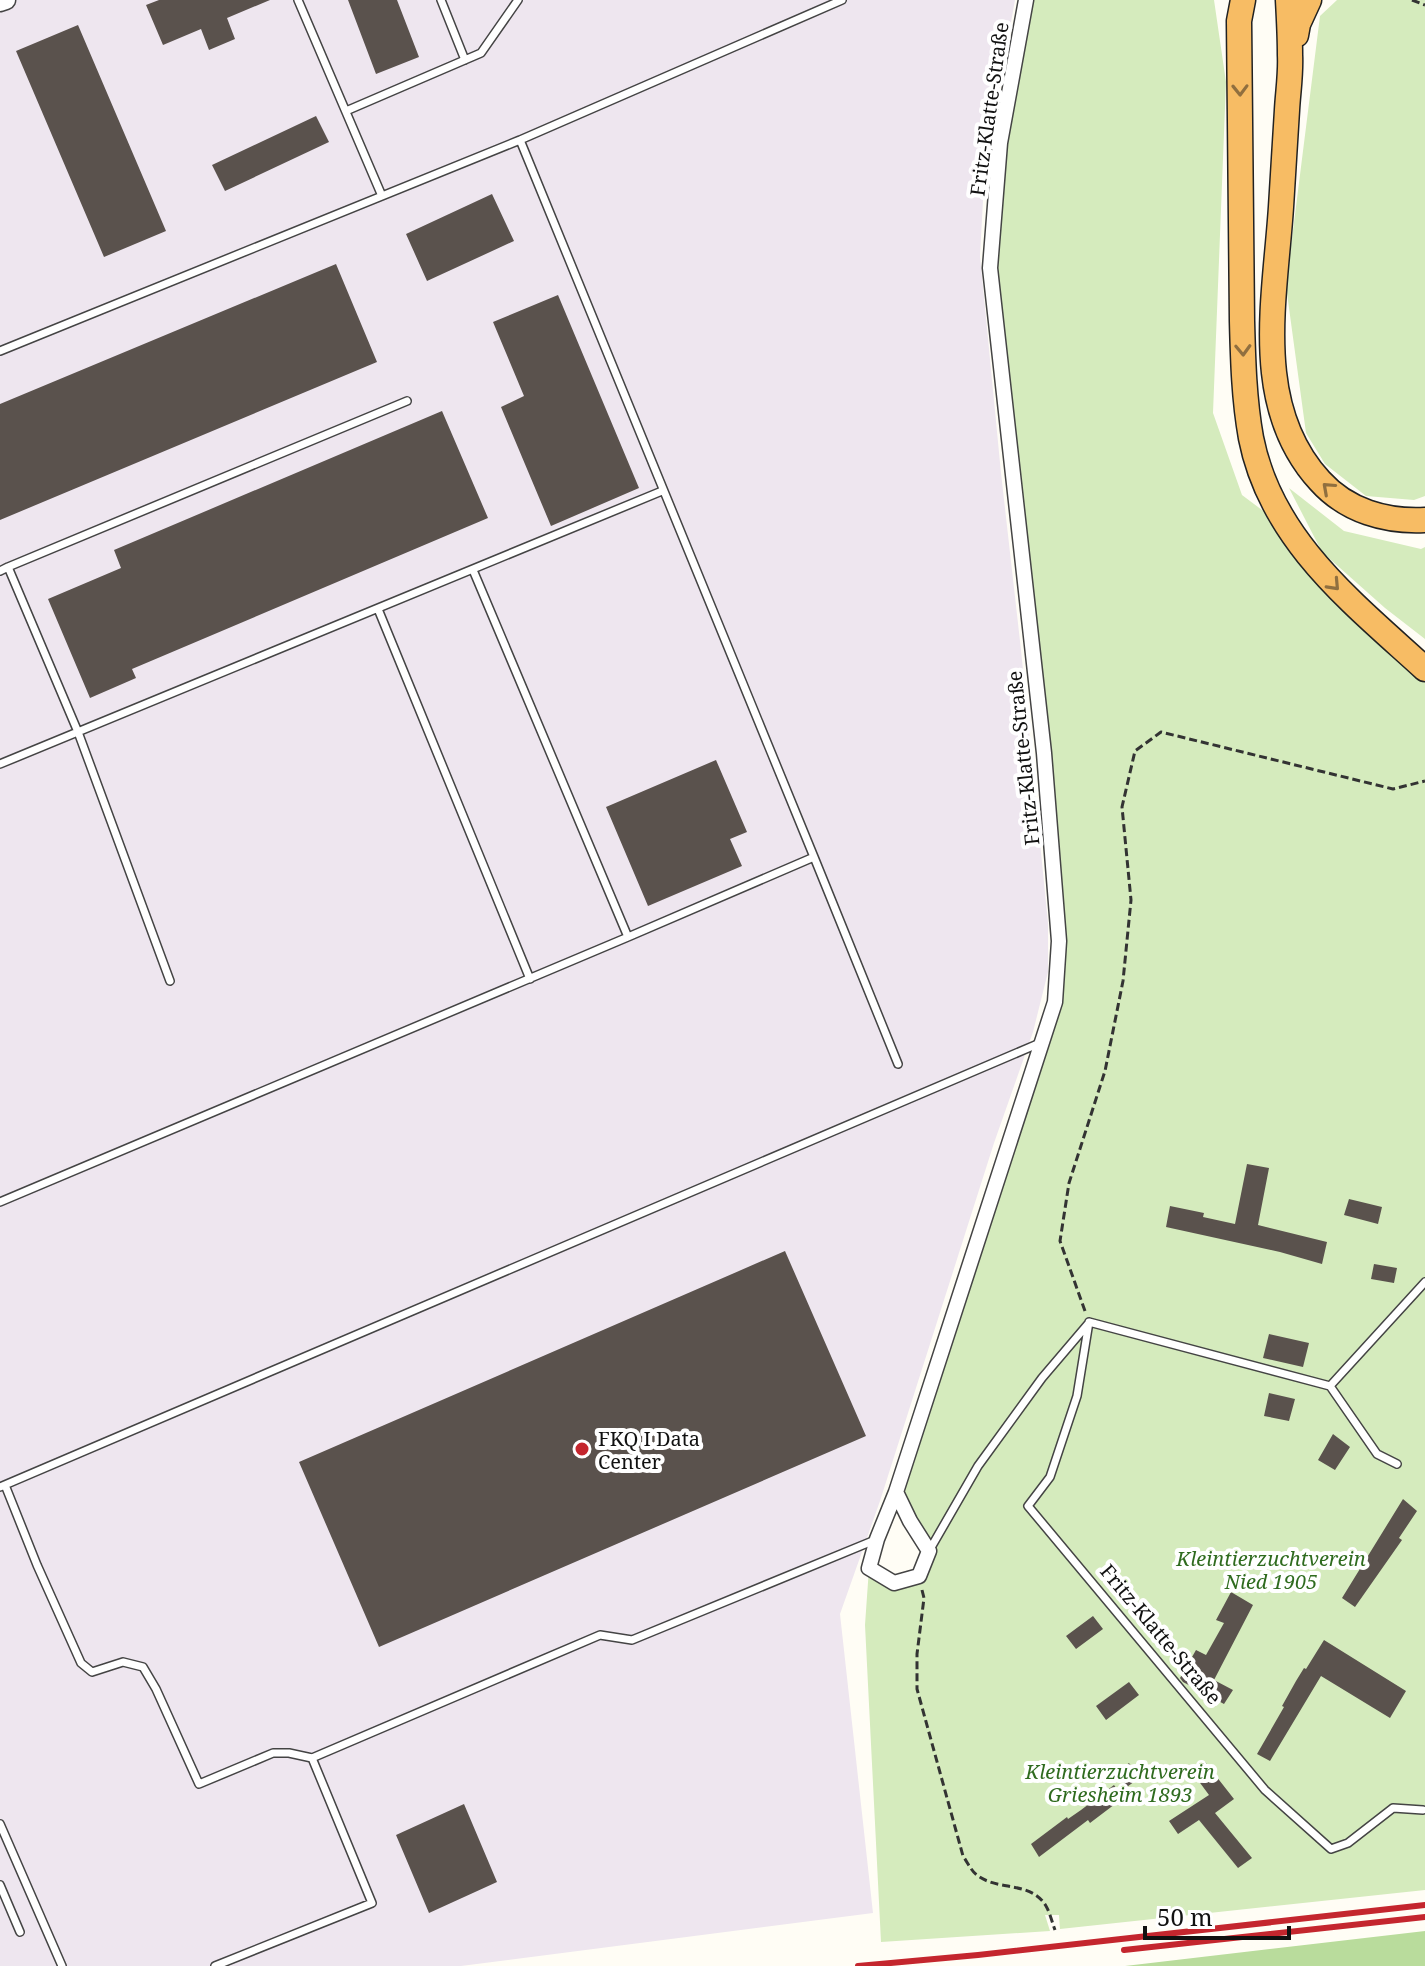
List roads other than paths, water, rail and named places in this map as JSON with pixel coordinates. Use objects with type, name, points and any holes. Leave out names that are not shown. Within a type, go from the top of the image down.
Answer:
[{"type":"highway","points":[[1288,0],[1291,57],[1272,355],[1280,411],[1288,434],[1311,471],[1342,500],[1361,511],[1382,517],[1402,521],[1425,520]]},
{"type":"highway","points":[[1291,57],[1298,24],[1309,0]]},
{"type":"highway","points":[[1238,7],[1242,337],[1252,440],[1274,501],[1290,531],[1310,558],[1366,618],[1425,669]]},
{"type":"street","points":[[0,2],[6,0]]},
{"type":"street","name":"Fritz-Klatte-Straße","points":[[929,1551],[919,1576],[894,1583],[869,1568],[1055,1002],[1059,941],[1044,753],[990,268],[1000,143],[1026,0]]},
{"type":"street","points":[[896,1492],[929,1551]]},
{"type":"lane","points":[[298,0],[382,196]]},
{"type":"lane","points":[[441,0],[465,60]]},
{"type":"lane","points":[[346,111],[481,53],[518,0]]},
{"type":"lane","points":[[0,351],[520,140],[842,0]]},
{"type":"lane","points":[[520,140],[898,1064]]},
{"type":"lane","points":[[170,981],[78,732],[4,569],[407,401]]},
{"type":"lane","points":[[0,764],[662,491]]},
{"type":"lane","points":[[473,570],[628,937]]},
{"type":"lane","points":[[378,609],[530,979]]},
{"type":"lane","points":[[0,1202],[814,857]]},
{"type":"lane","points":[[877,1539],[632,1640],[600,1635],[312,1758],[273,1753],[199,1784],[143,1667],[123,1662],[92,1672],[81,1663],[2,1486],[1040,1043]]},
{"type":"lane","points":[[1330,1386],[1425,1282]]},
{"type":"lane","points":[[929,1551],[978,1466],[1042,1378],[1089,1322],[1330,1386],[1377,1454],[1397,1464]]},
{"type":"lane","name":"Fritz-Klatte-Straße","points":[[1089,1322],[1077,1396],[1050,1477],[1028,1506],[1265,1790],[1331,1849],[1348,1843],[1393,1808],[1423,1810]]},
{"type":"lane","points":[[215,1966],[372,1903],[312,1758]]},
{"type":"lane","points":[[0,1824],[62,1966]]},
{"type":"lane","points":[[0,1885],[20,1932]]},
{"type":"railway","points":[[858,1966],[1425,1905]]},
{"type":"railway","points":[[1124,1950],[1425,1917]]},
{"type":"place","name":"FKQ I Data Center","points":[[582,1449]]},
{"type":"park label","name":"Kleintierzuchtverein Nied 1905","points":[[1271,1570]]},
{"type":"park label","name":"Kleintierzuchtverein Griesheim 1893","points":[[1120,1782]]}]
